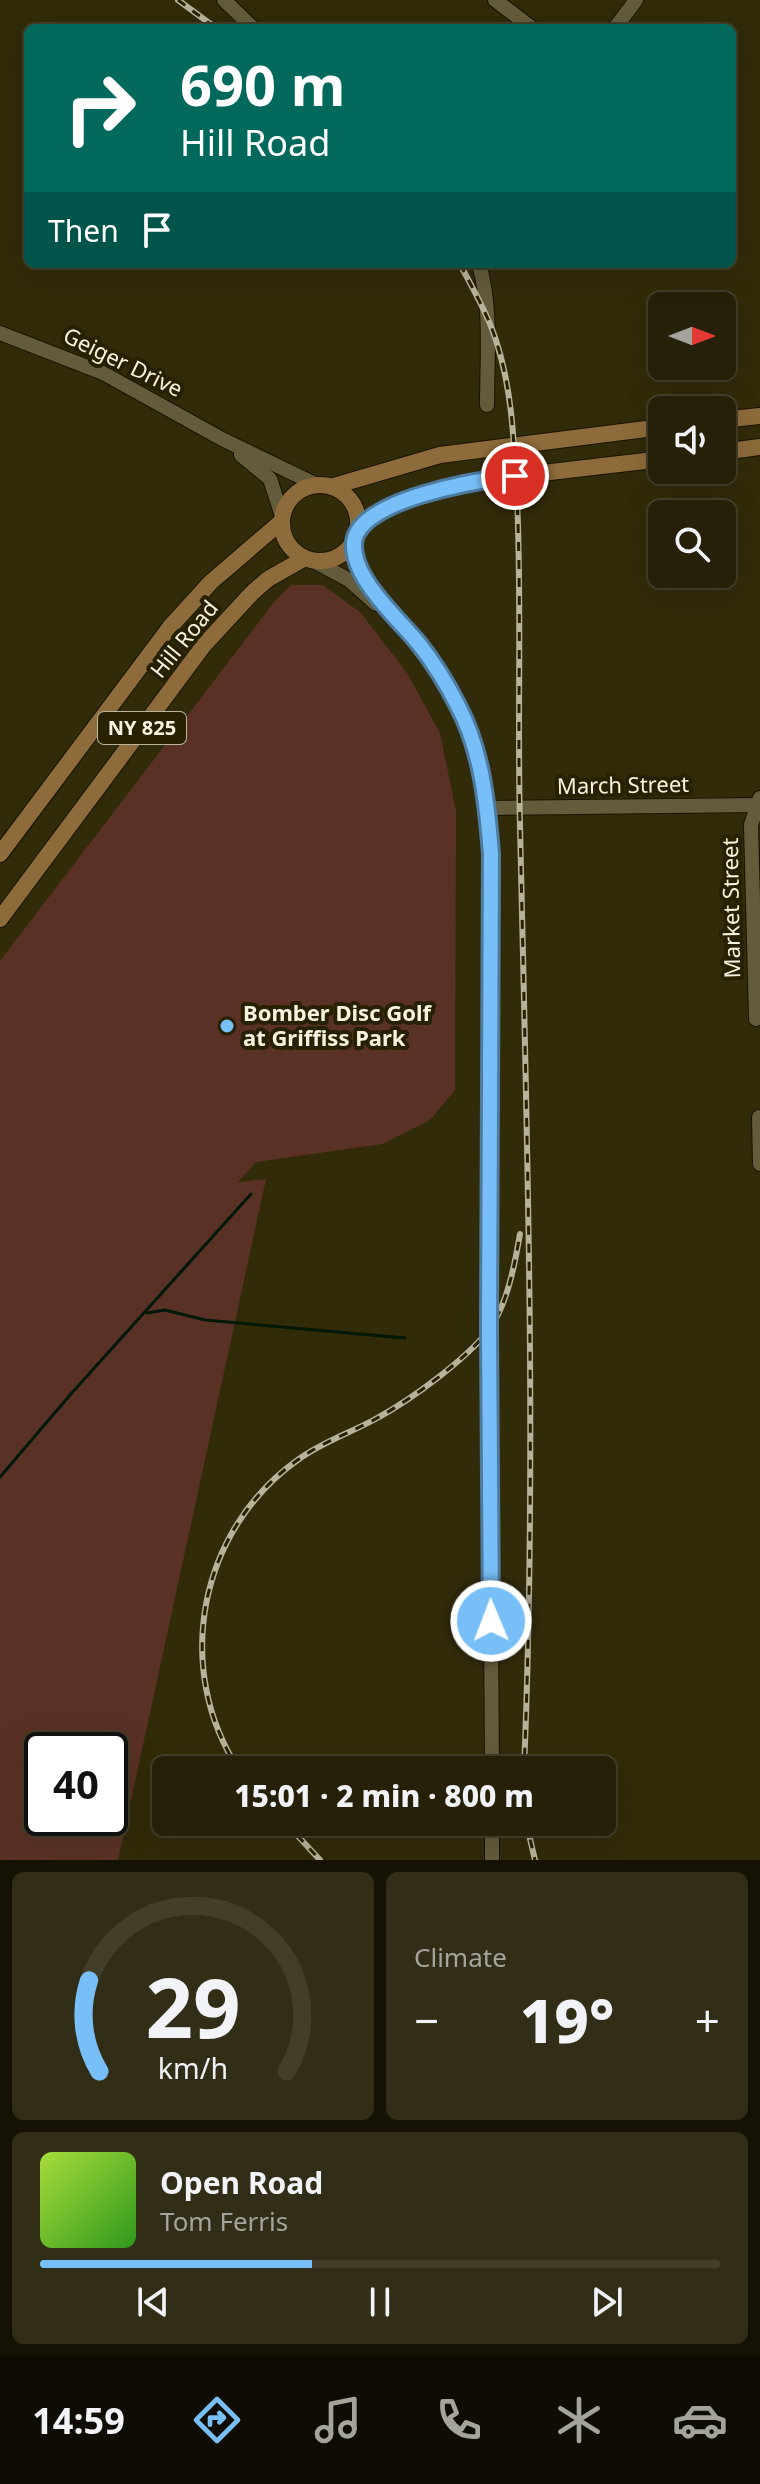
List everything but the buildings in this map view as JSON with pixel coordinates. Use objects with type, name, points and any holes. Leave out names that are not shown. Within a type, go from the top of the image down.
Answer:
[{"type":"main road","points":[[736,419],[760,416]]},
{"type":"main road","points":[[315,484],[334,486],[440,455],[648,429]]},
{"type":"main road","points":[[736,450],[760,447]]},
{"type":"main road","name":"NY 825","points":[[310,560],[337,558],[377,513],[394,504],[442,489],[504,477],[648,461]]},
{"type":"main road","name":"NY 825","points":[[282,518],[294,495],[315,484]]},
{"type":"main road","points":[[334,486],[344,492],[357,509],[356,536]]},
{"type":"main road","points":[[282,518],[288,543],[310,560]]},
{"type":"main road","name":"Hill Road","points":[[0,854],[170,627],[211,582],[282,518]]},
{"type":"main road","name":"Hill Road","points":[[0,919],[204,645],[268,579],[310,560]]},
{"type":"street","points":[[224,0],[249,24]]},
{"type":"street","points":[[495,0],[527,24]]},
{"type":"street","points":[[618,24],[636,0]]},
{"type":"street","points":[[480,268],[486,296],[487,405]]},
{"type":"street","name":"Geiger Drive","points":[[0,333],[103,373],[222,439],[315,484]]},
{"type":"street","name":"Geiger Drive","points":[[222,439],[270,479],[282,518]]},
{"type":"street","points":[[356,536],[361,571],[442,676],[468,727],[478,759],[487,808],[491,854],[489,1330],[492,1756]]},
{"type":"street","points":[[310,560],[349,580],[420,645]]},
{"type":"street","name":"March Street","points":[[487,808],[759,803]]},
{"type":"street","name":"Market Street","points":[[756,1019],[751,825],[759,803]]},
{"type":"street","points":[[759,1117],[760,1164]]},
{"type":"street","points":[[492,1836],[492,1860]]},
{"type":"shaded area","name":"Bomber Disc Golf at Griffiss Park","points":[[291,585],[323,585],[361,613],[407,673],[440,733],[456,811],[455,1090],[430,1120],[382,1144],[256,1162],[238,1182],[266,1179],[128,1814],[128,1732],[24,1732],[24,1836],[123,1836],[118,1860],[0,1860],[0,961],[275,601]]},
{"type":"waterway","points":[[0,1477],[251,1194]]},
{"type":"waterway","points":[[147,1313],[165,1310],[205,1320],[405,1338]]},
{"type":"railway","points":[[178,0],[211,24]]},
{"type":"railway","points":[[462,268],[491,326],[503,365],[512,422],[517,498],[530,1416],[524,1756]]},
{"type":"railway","points":[[232,1756],[218,1730],[206,1688],[202,1645],[206,1602],[218,1561],[238,1523],[265,1488],[299,1459],[407,1400],[478,1342],[495,1321],[505,1297],[520,1234]]},
{"type":"railway","points":[[298,1836],[320,1860]]},
{"type":"railway","points":[[529,1836],[535,1860]]},
{"type":"place","name":"Bomber Disc Golf at Griffiss Park","points":[[227,1026]]},
{"type":"route","points":[[491,1621],[491,854],[487,808],[478,759],[460,708],[420,645],[361,571],[354,542],[358,530],[377,513],[394,504],[442,489],[515,476]]}]
